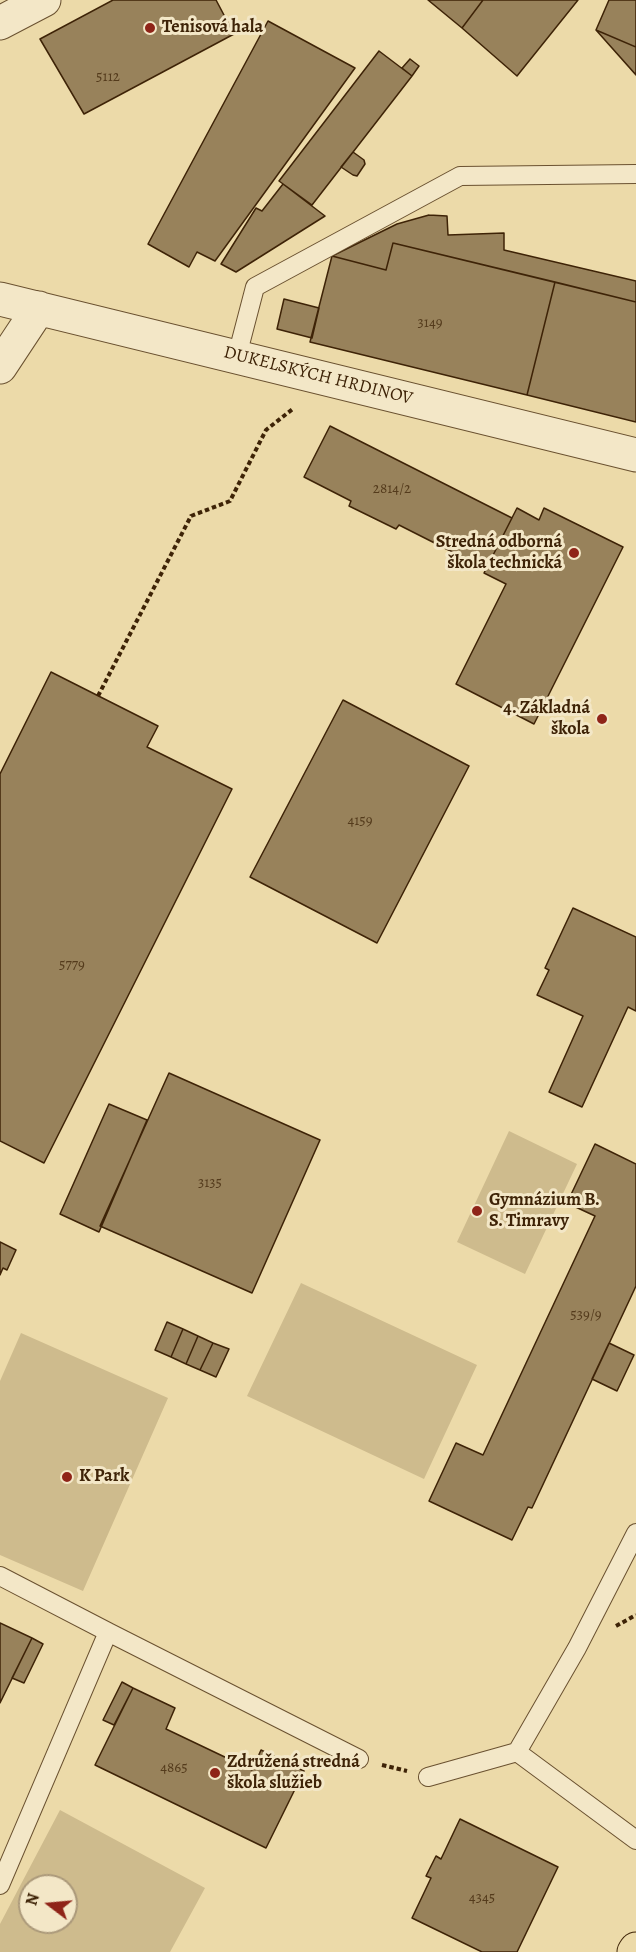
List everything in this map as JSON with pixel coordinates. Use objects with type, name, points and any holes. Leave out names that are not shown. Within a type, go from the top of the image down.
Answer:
[{"type":"street","points":[[0,23],[44,0]]},
{"type":"street","name":"DUKELSKÝCH HRDINOV","points":[[0,299],[636,455]]},
{"type":"street","points":[[0,367],[39,308]]},
{"type":"lane","points":[[237,356],[255,287],[460,176],[636,174]]},
{"type":"lane","points":[[428,1777],[517,1752],[577,1648],[636,1533]]},
{"type":"lane","points":[[0,1576],[359,1759]]},
{"type":"lane","points":[[0,1885],[108,1632]]},
{"type":"lane","points":[[517,1752],[636,1840]]},
{"type":"path","points":[[98,696],[191,516],[230,501],[266,430],[294,408]]},
{"type":"path","points":[[359,1759],[428,1777]]},
{"type":"shaded area","points":[[509,1131],[577,1164],[525,1274],[457,1242]]},
{"type":"shaded area","points":[[301,1283],[477,1365],[424,1479],[247,1396]]},
{"type":"shaded area","name":"K Park","points":[[21,1333],[168,1398],[83,1591],[0,1555],[0,1381]]},
{"type":"shaded area","points":[[60,1810],[205,1888],[170,1952],[0,1952],[0,1924],[18,1890],[18,1934],[78,1934],[78,1874],[26,1874]]},
{"type":"building","points":[[113,0],[216,0],[234,34],[84,114],[40,39]]},
{"type":"building","points":[[428,0],[483,0],[462,28]]},
{"type":"building","points":[[483,0],[578,0],[517,76],[462,28]]},
{"type":"building","points":[[609,0],[636,0],[636,47],[596,30]]},
{"type":"building","points":[[268,21],[355,68],[215,261],[197,252],[189,267],[148,244]]},
{"type":"building","points":[[596,30],[636,47],[636,75]]},
{"type":"building","points":[[379,51],[412,76],[312,205],[279,181]]},
{"type":"building","points":[[410,59],[419,66],[412,76],[402,68]]},
{"type":"building","points":[[353,152],[364,160],[365,164],[357,176],[341,167]]},
{"type":"building","points":[[283,184],[325,216],[236,272],[221,264],[256,208],[262,211]]},
{"type":"building","points":[[429,215],[447,216],[448,235],[504,233],[504,250],[636,281],[636,302],[393,243],[386,270],[332,256],[397,224]]},
{"type":"building","points":[[393,243],[555,282],[527,395],[310,342],[332,256],[386,270]]},
{"type":"building","points":[[555,282],[636,302],[636,422],[527,395]]},
{"type":"building","points":[[284,299],[319,308],[312,338],[277,329]]},
{"type":"building","points":[[330,426],[512,518],[486,569],[399,525],[396,529],[349,506],[351,501],[304,477]]},
{"type":"building","points":[[517,508],[539,520],[544,508],[623,547],[534,724],[456,684],[506,584],[484,573]]},
{"type":"building","points":[[51,672],[158,726],[147,747],[232,789],[44,1163],[0,1141],[0,774]]},
{"type":"building","points":[[343,700],[469,766],[377,943],[250,877]]},
{"type":"building","points":[[573,908],[636,937],[636,1011],[628,1007],[582,1107],[549,1092],[583,1016],[537,995],[549,970],[545,968]]},
{"type":"building","points":[[169,1073],[320,1140],[252,1293],[100,1226]]},
{"type":"building","points":[[109,1104],[147,1120],[99,1232],[60,1214]]},
{"type":"building","points":[[595,1144],[636,1164],[636,1286],[532,1508],[528,1507],[512,1540],[429,1501],[456,1443],[483,1455],[595,1216],[567,1203]]},
{"type":"building","points":[[0,1242],[16,1250],[7,1270],[3,1268],[0,1275]]},
{"type":"building","points":[[167,1322],[183,1329],[171,1357],[155,1350]]},
{"type":"building","points":[[183,1329],[198,1336],[186,1364],[171,1357]]},
{"type":"building","points":[[198,1336],[213,1343],[200,1370],[186,1364]]},
{"type":"building","points":[[213,1343],[229,1349],[216,1377],[200,1370]]},
{"type":"building","points":[[609,1343],[634,1355],[617,1391],[592,1379]]},
{"type":"building","points":[[0,1623],[32,1638],[0,1703]]},
{"type":"building","points":[[32,1638],[43,1644],[24,1683],[12,1678]]},
{"type":"building","points":[[122,1682],[133,1688],[114,1725],[103,1720]]},
{"type":"building","points":[[133,1688],[175,1708],[166,1729],[252,1770],[261,1750],[304,1771],[266,1848],[95,1765]]},
{"type":"building","points":[[460,1819],[558,1867],[517,1952],[482,1952],[412,1918],[431,1878],[426,1876],[436,1856],[441,1859]]},
{"type":"place","name":"Tenisová hala","points":[[150,28]]},
{"type":"place","name":"Stredná odborná škola technická","points":[[574,553]]},
{"type":"place","name":"4. Základná škola","points":[[602,719]]},
{"type":"place","name":"Gymnázium B. S. Timravy","points":[[477,1211]]},
{"type":"place","name":"K Park","points":[[67,1477]]},
{"type":"place","name":"Združená stredná škola služieb","points":[[215,1773]]}]
